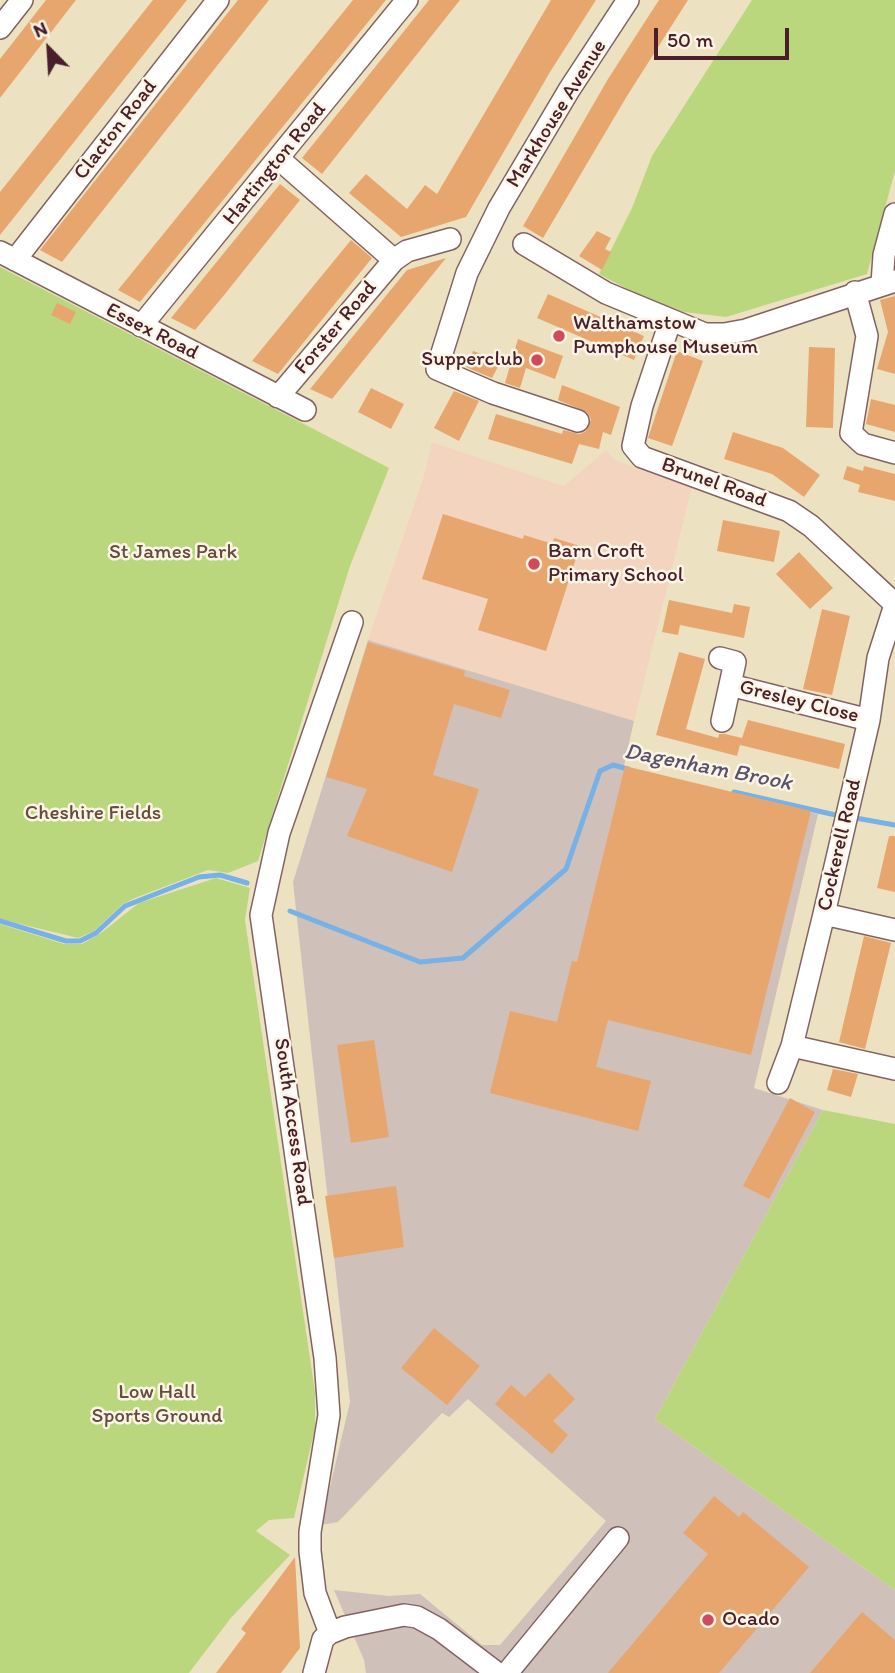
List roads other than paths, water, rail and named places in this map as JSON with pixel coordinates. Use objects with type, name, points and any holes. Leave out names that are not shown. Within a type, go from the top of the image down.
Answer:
[{"type":"street","points":[[0,28],[22,0]]},
{"type":"street","name":"Clacton Road","points":[[7,256],[218,0]]},
{"type":"street","name":"Hartington Road","points":[[141,326],[407,0]]},
{"type":"street","name":"Markhouse Avenue","points":[[578,421],[493,393],[438,369],[467,274],[489,230],[569,90],[628,0]]},
{"type":"street","points":[[279,159],[394,260]]},
{"type":"street","points":[[524,244],[606,293],[670,322],[705,334],[724,334],[889,283],[884,255],[895,214]]},
{"type":"street","name":"Forster Road","points":[[278,397],[394,260],[407,251],[450,239]]},
{"type":"street","name":"Essex Road","points":[[7,256],[305,410]]},
{"type":"street","points":[[855,292],[865,320],[867,336],[851,433],[855,440],[895,453]]},
{"type":"street","name":"Brunel Road","points":[[670,322],[642,406],[633,446],[642,457],[789,511],[811,526],[895,604]]},
{"type":"street","name":"Cockerell Road","points":[[778,1083],[792,1046],[869,720],[878,658],[895,604]]},
{"type":"street","name":"South Access Road","points":[[330,1633],[315,1593],[310,1532],[330,1415],[325,1358],[261,915],[279,833],[352,622]]},
{"type":"street","name":"Gresley Close","points":[[720,658],[735,662],[722,721]]},
{"type":"street","name":"Gresley Close","points":[[730,685],[869,720]]},
{"type":"street","points":[[824,914],[895,930]]},
{"type":"street","points":[[792,1046],[895,1069]]},
{"type":"street","points":[[508,1673],[618,1538]]},
{"type":"street","points":[[314,1673],[323,1639],[330,1633],[375,1619],[404,1615],[439,1629],[497,1673]]},
{"type":"waterway","name":"Dagenham Brook","points":[[290,911],[420,962],[463,958],[566,869],[600,771],[613,765],[628,769]]},
{"type":"waterway","name":"Dagenham Brook","points":[[734,792],[840,816]]},
{"type":"waterway","name":"Dagenham Brook","points":[[850,817],[895,825]]},
{"type":"waterway","name":"Dagenham Brook","points":[[0,921],[66,941],[80,941],[96,933],[125,906],[199,877],[220,875],[247,883]]},
{"type":"place","name":"Walthamstow Pumphouse Museum","points":[[559,336]]},
{"type":"place","name":"Supperclub","points":[[537,360]]},
{"type":"place","name":"Barn Croft Primary School","points":[[534,564]]},
{"type":"place","name":"Ocado","points":[[708,1620]]},
{"type":"park label","name":"St James Park","points":[[173,553]]},
{"type":"park label","name":"Cheshire Fields","points":[[93,814]]},
{"type":"park label","name":"Low Hall Sports Ground","points":[[157,1405]]}]
